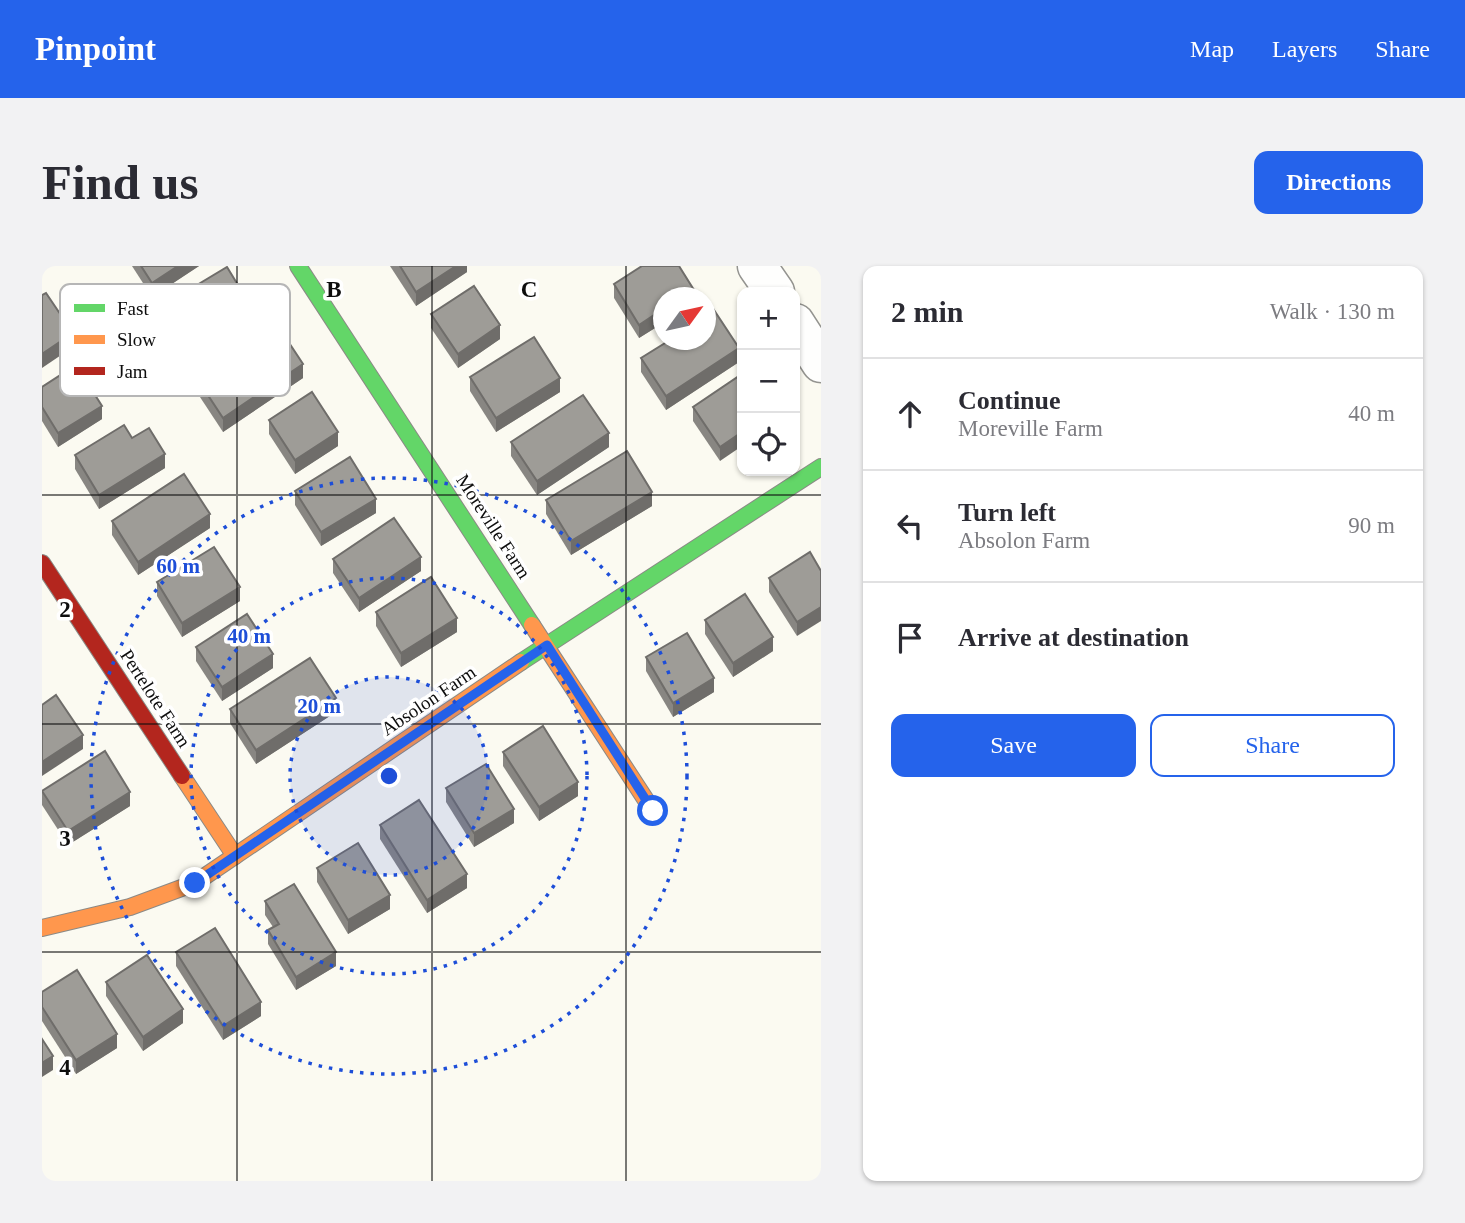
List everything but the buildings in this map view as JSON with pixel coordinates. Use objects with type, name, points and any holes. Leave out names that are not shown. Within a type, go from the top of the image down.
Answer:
[{"type":"street","name":"Moreville Farm","points":[[298,266],[653,811]]},
{"type":"street","points":[[757,266],[772,287]]},
{"type":"street","points":[[800,331],[821,363]]},
{"type":"street","name":"Absolon Farm","points":[[42,928],[130,907],[195,883],[547,645],[821,467]]},
{"type":"street","name":"Pertelote Farm","points":[[42,563],[235,856]]},
{"type":"traffic: fast","points":[[298,266],[532,625]]},
{"type":"traffic: fast","points":[[521,662],[821,467]]},
{"type":"traffic: slow","points":[[532,625],[653,811]]},
{"type":"traffic: slow","points":[[42,928],[130,907],[195,883],[521,662]]},
{"type":"traffic: slow","points":[[182,776],[235,856]]},
{"type":"traffic: jam","points":[[42,563],[182,776]]},
{"type":"route","points":[[195,883],[547,645],[653,811]]}]
